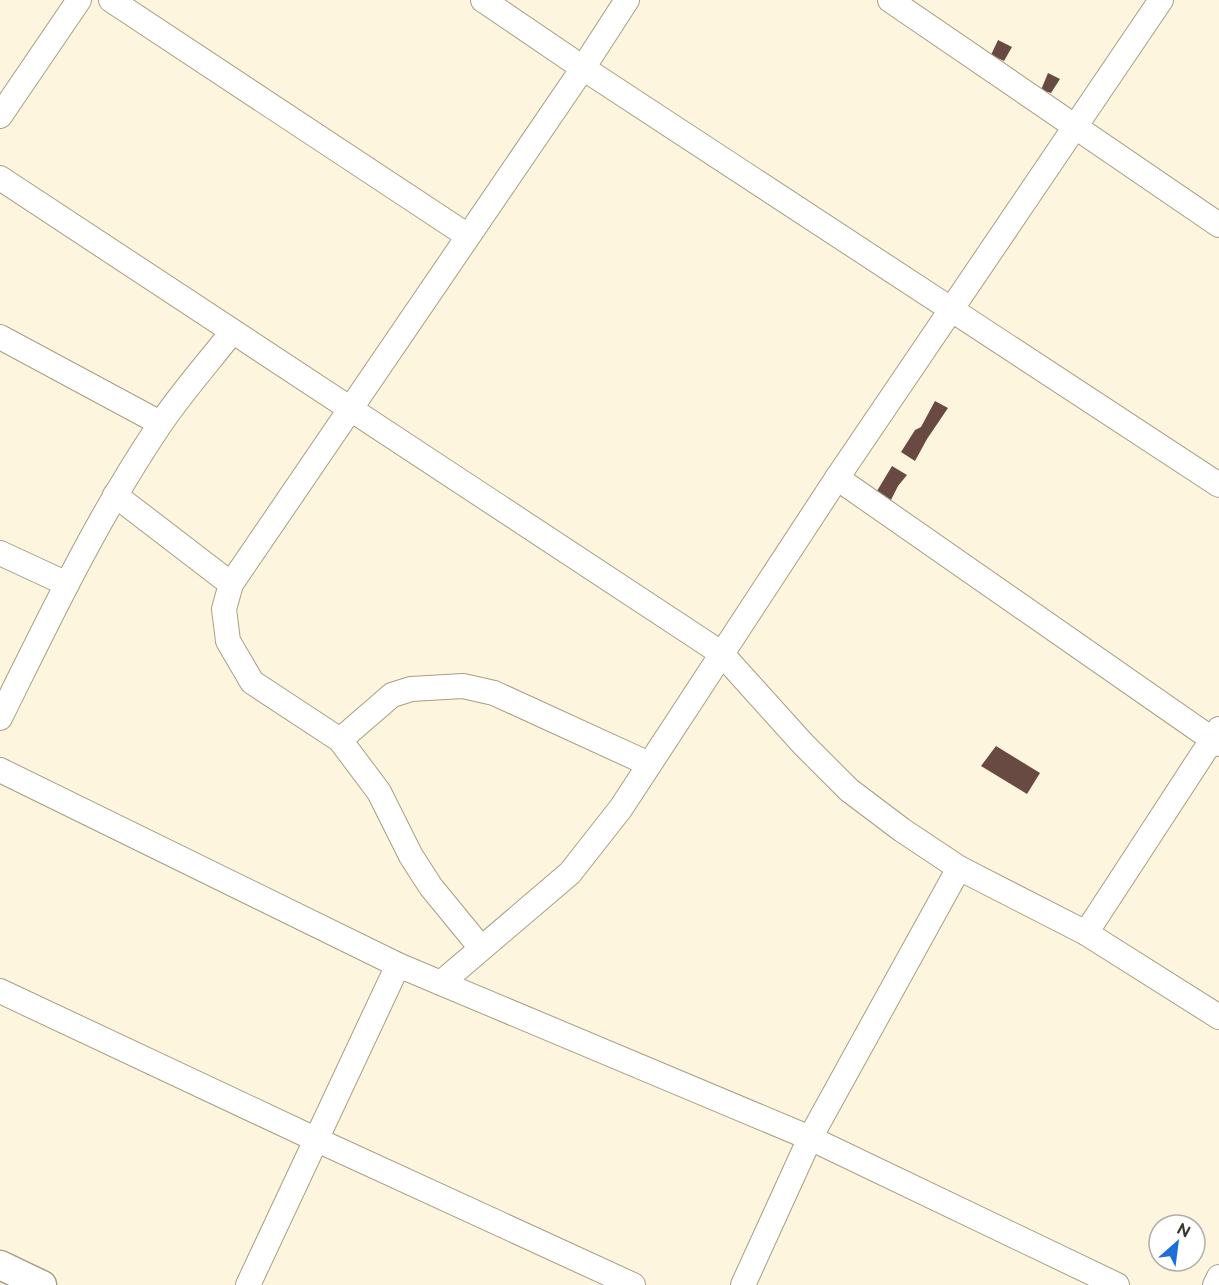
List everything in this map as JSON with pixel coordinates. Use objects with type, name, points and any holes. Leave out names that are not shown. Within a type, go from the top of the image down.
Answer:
[{"type":"street","points":[[0,116],[80,0]]},
{"type":"street","points":[[111,0],[468,236]]},
{"type":"street","points":[[483,0],[951,311],[1219,485]]},
{"type":"street","points":[[482,948],[431,887],[411,856],[379,792],[340,740],[252,682],[228,641],[224,609],[231,584],[584,68],[627,0]]},
{"type":"street","points":[[890,0],[1219,225]]},
{"type":"street","points":[[441,983],[570,873],[621,808],[837,478],[1161,0]]},
{"type":"street","points":[[0,178],[721,653],[803,744],[849,790],[902,830],[959,868],[1086,933],[1219,1017]]},
{"type":"street","points":[[0,718],[66,584],[115,495],[160,423],[232,332]]},
{"type":"street","points":[[0,337],[160,423]]},
{"type":"street","points":[[837,478],[1217,738],[1086,933]]},
{"type":"street","points":[[115,495],[231,584]]},
{"type":"street","points":[[0,553],[66,584]]},
{"type":"street","points":[[340,740],[392,695],[411,689],[463,686],[494,693],[649,764]]},
{"type":"street","points":[[0,770],[398,965],[810,1138],[1117,1285]]},
{"type":"street","points":[[743,1285],[810,1138],[959,868]]},
{"type":"street","points":[[248,1285],[398,965]]},
{"type":"street","points":[[0,991],[633,1285]]},
{"type":"street","points":[[0,1265],[42,1285]]},
{"type":"street","points":[[1215,1285],[1219,1277]]},
{"type":"building","points":[[998,40],[1012,47],[1004,61],[991,55]]},
{"type":"building","points":[[1048,73],[1060,79],[1051,93],[1041,90]]},
{"type":"building","points":[[935,401],[948,408],[915,461],[901,452],[915,430],[921,427]]},
{"type":"building","points":[[892,466],[907,475],[891,500],[877,491]]},
{"type":"building","points":[[996,746],[1040,773],[1027,794],[981,766]]}]
